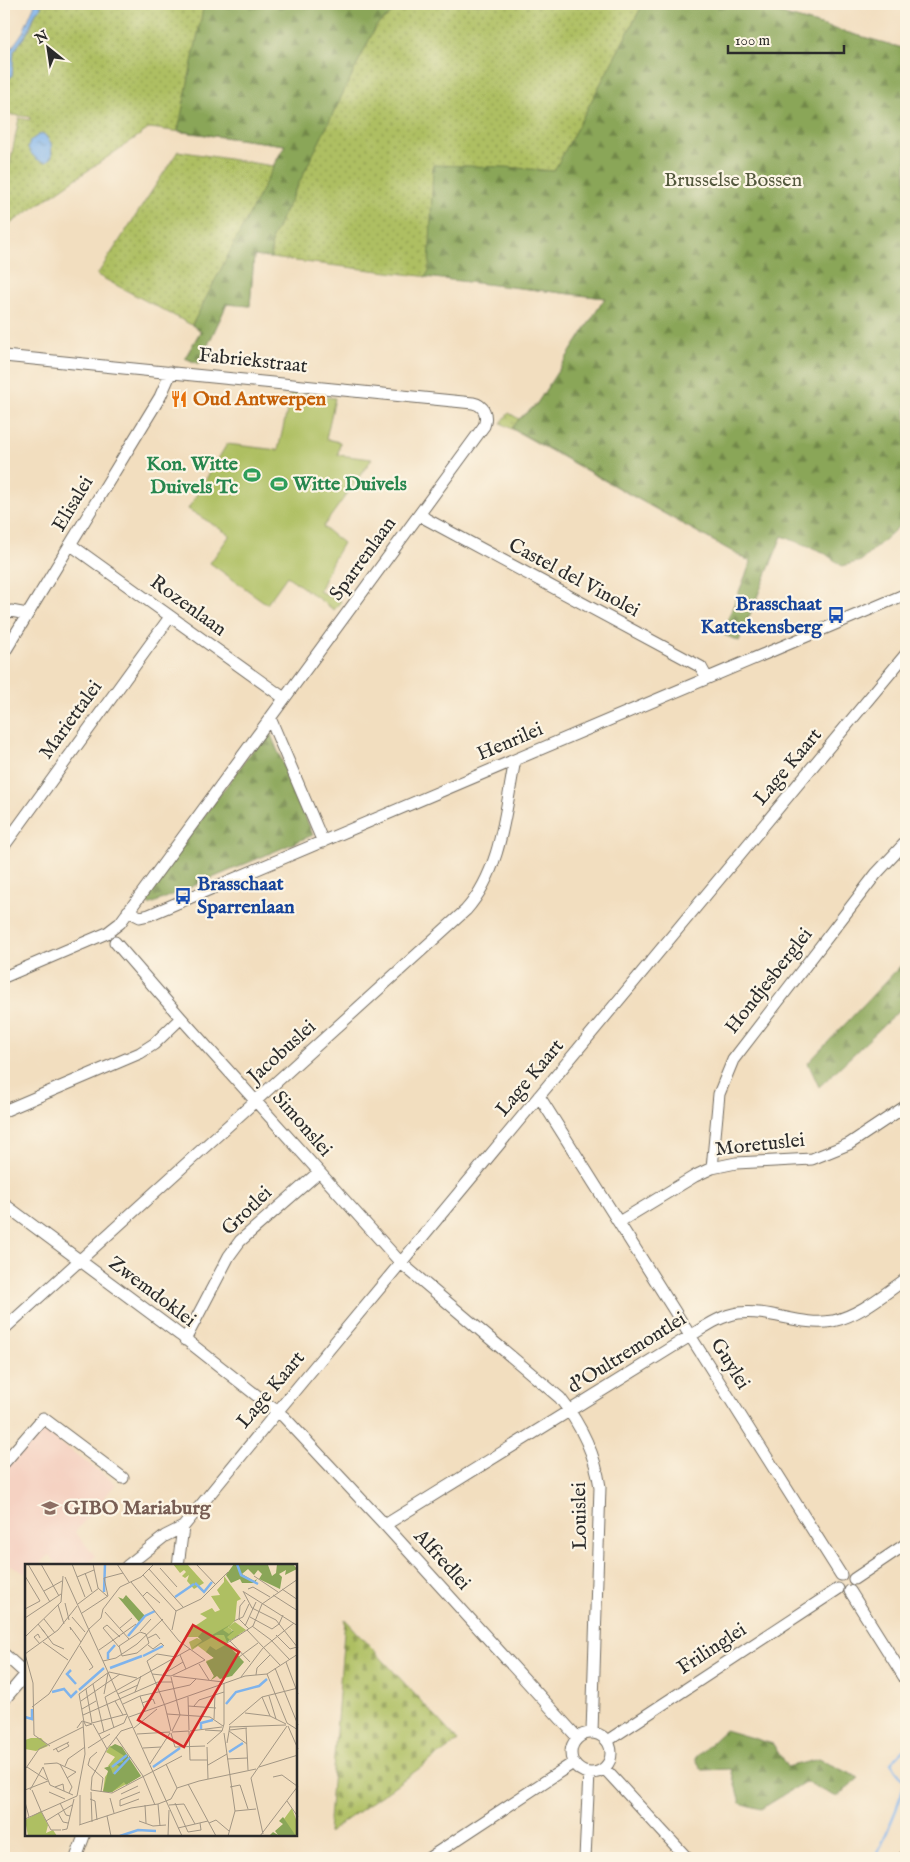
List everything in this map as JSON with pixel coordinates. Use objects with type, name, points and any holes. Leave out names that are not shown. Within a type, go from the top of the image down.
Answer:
[{"type":"street","name":"Fabriekstraat","points":[[4,356],[473,403],[483,408],[486,421]]},
{"type":"street","name":"Elisalei","points":[[4,653],[160,397],[170,372]]},
{"type":"street","name":"Sparrenlaan","points":[[4,977],[113,930],[420,514],[486,421]]},
{"type":"street","name":"Castel del Vinolei","points":[[420,514],[434,524],[701,667],[707,678]]},
{"type":"street","name":"Rozenlaan","points":[[71,545],[284,698]]},
{"type":"street","name":"Henrilei","points":[[128,912],[140,917],[149,916],[906,594]]},
{"type":"street","points":[[4,614],[11,611],[28,614]]},
{"type":"street","name":"Mariettalei","points":[[4,846],[170,616]]},
{"type":"street","name":"Lage Kaart","points":[[183,1527],[276,1412],[906,654]]},
{"type":"street","points":[[270,718],[322,842]]},
{"type":"street","name":"Jacobuslei","points":[[4,1329],[473,902],[487,880],[496,856],[515,760]]},
{"type":"street","name":"Hondjesberglei","points":[[712,1168],[719,1094],[732,1060],[876,874],[906,842]]},
{"type":"street","name":"Simonslei","points":[[115,942],[401,1263]]},
{"type":"street","points":[[4,1110],[140,1053],[154,1044],[181,1018]]},
{"type":"street","name":"Guylei","points":[[539,1096],[841,1575]]},
{"type":"street","name":"Moretuslei","points":[[619,1222],[695,1176],[712,1168],[736,1164],[812,1159],[849,1144],[906,1106]]},
{"type":"street","name":"Grotlei","points":[[185,1340],[228,1256],[240,1241],[319,1172]]},
{"type":"street","name":"Zwemdoklei","points":[[4,1204],[185,1340],[276,1412]]},
{"type":"street","name":"Louislei","points":[[401,1263],[560,1398],[570,1410],[590,1446],[600,1487],[592,1732]]},
{"type":"street","name":"d'Oultremontlei","points":[[385,1526],[722,1317],[762,1313],[804,1322],[833,1321],[858,1312],[906,1279]]},
{"type":"street","name":"Alfredlei","points":[[276,1412],[292,1425],[578,1737]]},
{"type":"street","points":[[4,1463],[43,1418],[123,1478]]},
{"type":"street","points":[[130,1564],[165,1536],[183,1527]]},
{"type":"street","points":[[178,1564],[183,1527]]},
{"type":"street","points":[[854,1579],[906,1544]]},
{"type":"street","points":[[841,1575],[849,1575],[854,1579],[854,1586],[850,1591],[843,1592],[838,1588],[837,1580],[841,1575]]},
{"type":"street","name":"Frilinglei","points":[[607,1741],[838,1588]]},
{"type":"street","points":[[850,1591],[906,1680]]},
{"type":"street","points":[[4,1654],[25,1673]]},
{"type":"street","points":[[4,1700],[25,1675]]},
{"type":"street","points":[[592,1732],[600,1735],[607,1741],[611,1755],[604,1768],[597,1772],[589,1773],[578,1768],[574,1763],[571,1750],[578,1737],[592,1732]]},
{"type":"street","points":[[430,1858],[574,1763]]},
{"type":"street","points":[[604,1768],[687,1858]]},
{"type":"street","points":[[585,1858],[589,1773]]},
{"type":"street","points":[[76,1858],[84,1837]]},
{"type":"shaded area","name":"GIBO Mariaburg","points":[[39,1427],[116,1484],[75,1532],[95,1556],[88,1564],[58,1564],[49,1555],[40,1564],[25,1564],[25,1573],[11,1565],[4,1570],[4,1469]]},
{"type":"green space","name":"Brusselse Bossen","points":[[41,4],[746,4],[906,49],[782,536],[739,641],[722,634],[751,562],[501,423],[509,413],[519,419],[536,405],[605,298],[254,256],[250,306],[227,304],[199,364],[185,358],[201,330],[97,275],[178,151],[273,166],[285,145],[150,128],[4,228],[4,194],[19,118],[30,120],[30,117],[4,114],[4,83],[12,76],[14,51],[30,29],[36,12],[41,8]]},
{"type":"green space","points":[[204,4],[403,4],[376,26],[272,238],[271,258],[254,256],[250,306],[227,304],[199,364],[185,358],[201,331],[192,325],[285,145],[178,131]]},
{"type":"green space","points":[[643,4],[746,4],[906,49],[906,520],[861,561],[842,566],[823,552],[782,536],[739,641],[722,634],[751,562],[512,428],[519,419],[536,405],[605,298],[425,277],[429,271],[433,165],[505,167],[554,171]]},
{"type":"green space","name":"Witte Duivels","points":[[291,393],[335,398],[326,439],[340,442],[338,455],[372,459],[323,527],[343,543],[319,591],[341,601],[334,610],[287,576],[267,604],[210,563],[230,535],[188,509],[227,444],[278,450]]},
{"type":"green space","points":[[267,731],[271,735],[313,835],[149,905],[144,897]]},
{"type":"green space","points":[[906,960],[906,1004],[819,1087],[808,1063]]},
{"type":"green space","points":[[345,1619],[458,1741],[328,1833]]},
{"type":"green space","points":[[725,1730],[773,1744],[787,1767],[819,1759],[859,1778],[837,1797],[805,1782],[761,1809],[740,1803],[731,1769],[702,1770],[695,1758]]},
{"type":"water","points":[[35,4],[41,4],[41,8],[36,12],[27,33],[14,51],[12,76],[4,83],[7,55],[23,32]]},
{"type":"water","points":[[40,134],[44,134],[51,143],[52,156],[47,162],[36,158],[28,148],[30,141]]},
{"type":"waterway","points":[[876,1858],[896,1810],[905,1782],[891,1763],[906,1747]]},
{"type":"place","name":"Oud Antwerpen","points":[[179,399]]},
{"type":"place","name":"Kon. Witte Duivels Tc","points":[[252,475]]},
{"type":"place","name":"Witte Duivels","points":[[279,484]]},
{"type":"place","name":"Brasschaat Kattekensberg","points":[[836,615]]},
{"type":"place","name":"Brasschaat Sparrenlaan","points":[[183,896]]},
{"type":"place","name":"GIBO Mariaburg","points":[[50,1508]]}]
